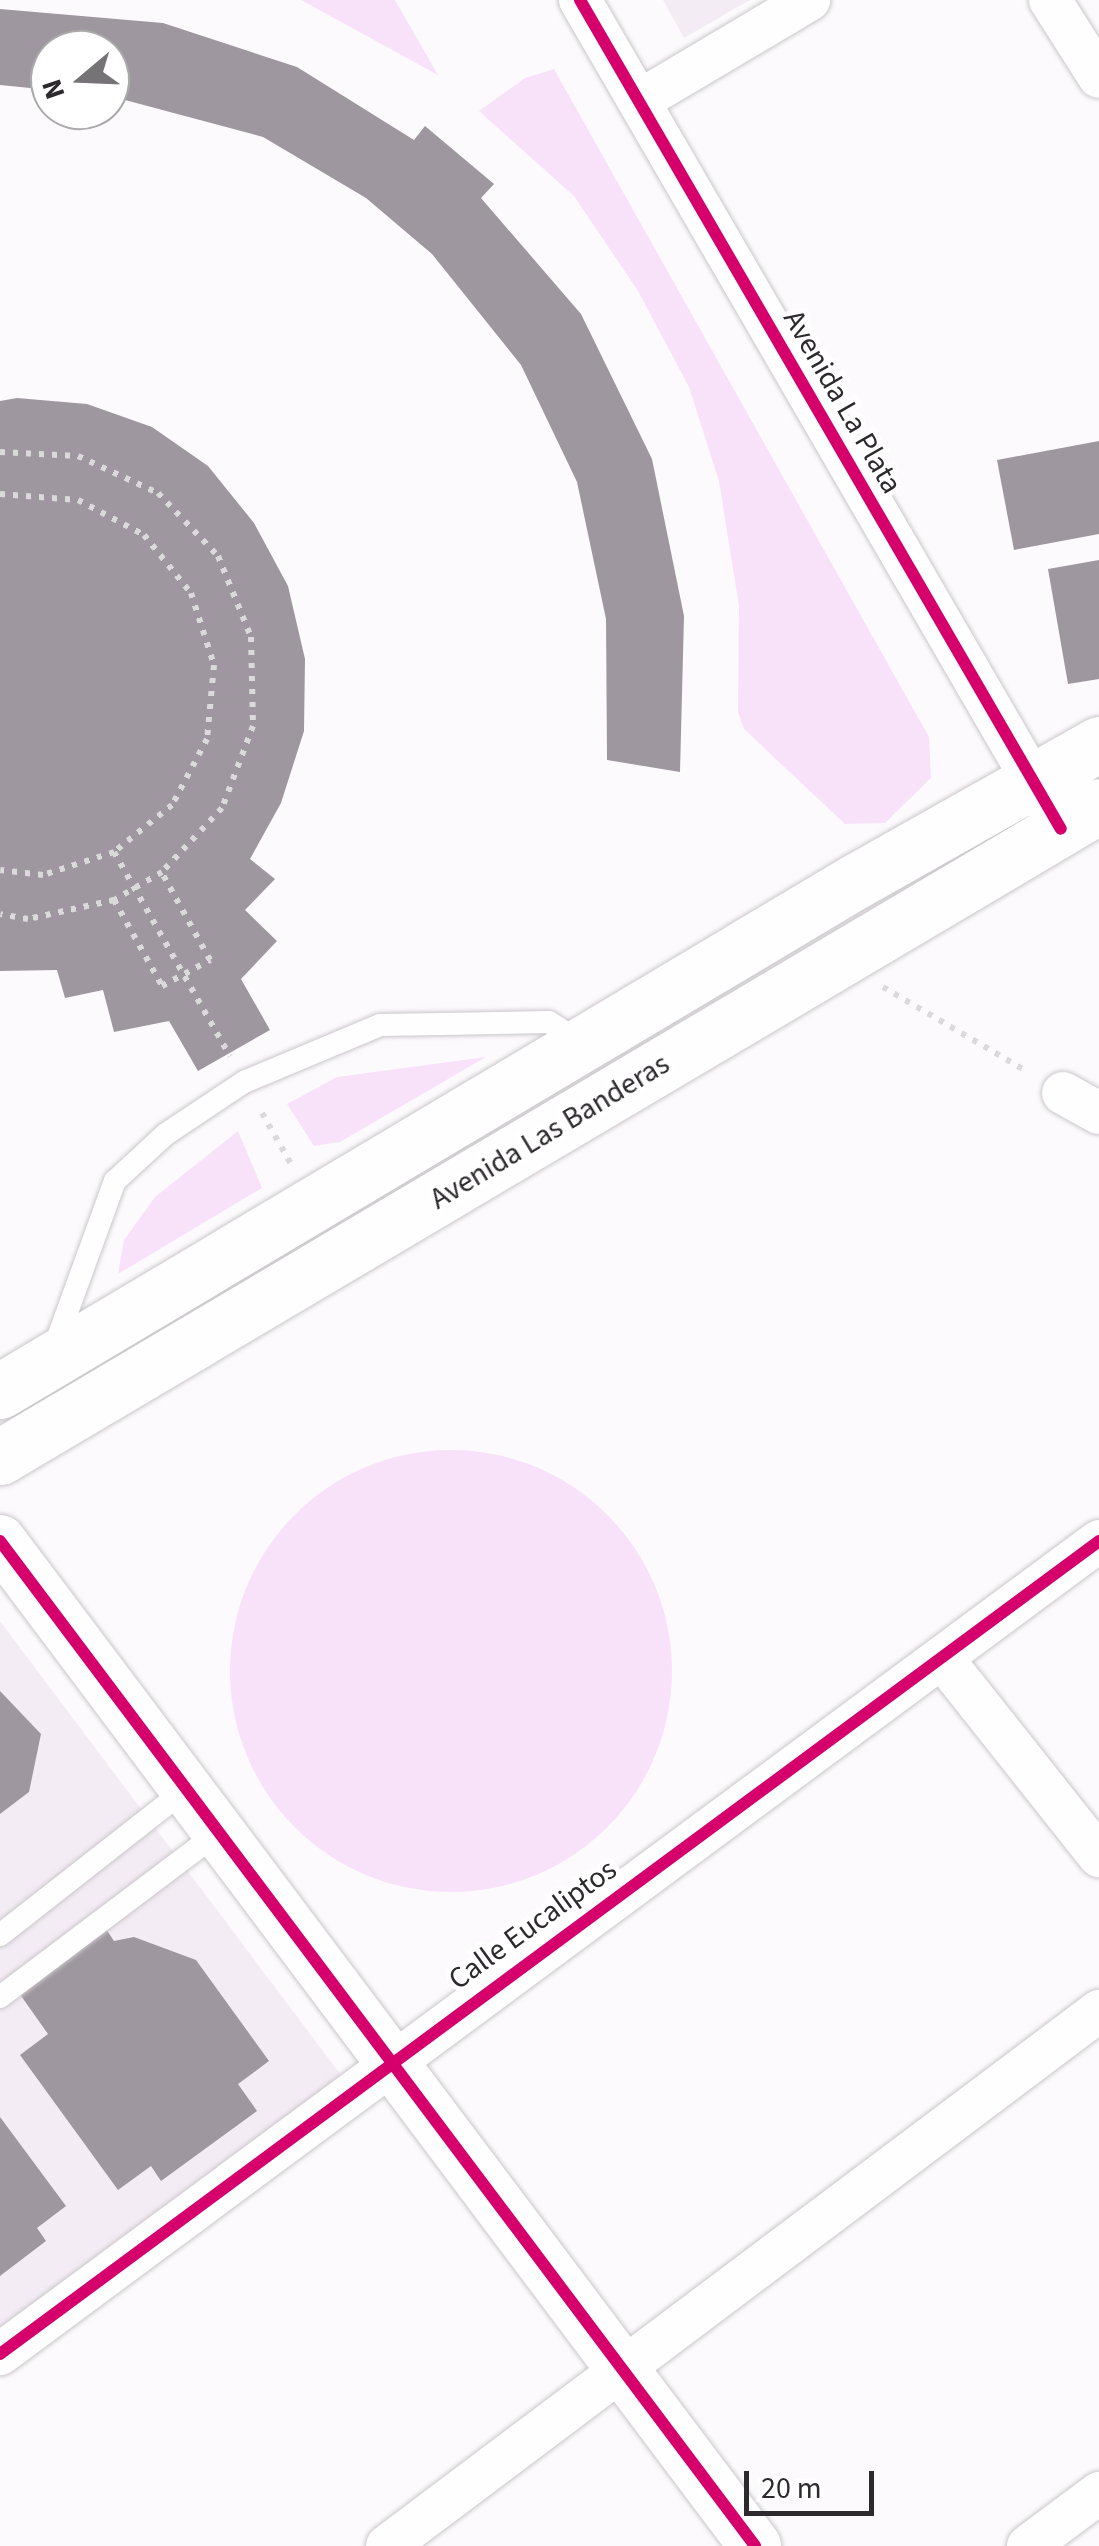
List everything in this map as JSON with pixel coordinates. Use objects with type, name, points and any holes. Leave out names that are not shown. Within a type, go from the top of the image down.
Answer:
[{"type":"main road","name":"Avenida Las Banderas","points":[[0,1391],[1099,744]]},
{"type":"main road","name":"Avenida Las Banderas","points":[[0,1457],[1080,818]]},
{"type":"street","name":"Avenida La Plata","points":[[580,0],[1034,782],[1080,818]]},
{"type":"street","points":[[638,101],[809,0]]},
{"type":"street","points":[[1050,0],[1099,77]]},
{"type":"street","points":[[0,1541],[755,2546]]},
{"type":"street","name":"Calle Eucaliptos","points":[[0,2354],[390,2060],[1099,1541]]},
{"type":"street","points":[[942,1658],[1099,1856]]},
{"type":"street","points":[[387,2546],[1099,2011]]},
{"type":"street","points":[[1028,2546],[1099,2493]]},
{"type":"lane","points":[[50,1362],[80,1261],[115,1181],[166,1134],[244,1082],[380,1025],[550,1022],[584,1044]]},
{"type":"lane","points":[[0,1935],[186,1789]]},
{"type":"lane","points":[[0,1996],[219,1832]]},
{"type":"path","points":[[0,452],[78,456],[158,492],[218,556],[252,637],[253,726],[222,808],[162,872],[114,900],[28,918],[0,914]]},
{"type":"path","points":[[0,494],[78,500],[144,535],[192,593],[214,664],[207,739],[172,805],[114,852],[44,874],[0,870]]},
{"type":"path","points":[[114,852],[230,1057]]},
{"type":"path","points":[[114,900],[162,986],[210,960],[162,872]]},
{"type":"path","points":[[840,961],[1081,1103]]},
{"type":"path","points":[[262,1112],[297,1175]]},
{"type":"shaded area","points":[[301,0],[395,0],[438,75]]},
{"type":"shaded area","points":[[663,0],[750,0],[684,38]]},
{"type":"shaded area","points":[[554,69],[929,737],[931,778],[885,823],[845,824],[744,729],[738,712],[739,606],[719,481],[689,387],[638,291],[574,196],[479,111],[525,78]]},
{"type":"shaded area","points":[[486,1057],[340,1142],[314,1146],[287,1104],[337,1077]]},
{"type":"shaded area","points":[[238,1131],[262,1188],[118,1274],[124,1240],[155,1197]]},
{"type":"shaded area","points":[[451,1450],[494,1454],[536,1467],[574,1487],[607,1515],[635,1548],[655,1586],[668,1628],[672,1671],[668,1714],[655,1756],[635,1794],[607,1827],[574,1855],[536,1875],[494,1888],[451,1892],[408,1888],[366,1875],[328,1855],[295,1827],[267,1794],[247,1756],[234,1714],[230,1671],[234,1628],[247,1586],[267,1548],[295,1515],[328,1487],[366,1467],[408,1454]]},
{"type":"shaded area","points":[[0,1621],[347,2083],[0,2340]]},
{"type":"building","points":[[0,9],[163,23],[297,67],[414,140],[425,126],[494,184],[481,198],[581,314],[652,459],[684,616],[680,772],[607,760],[606,619],[577,482],[521,365],[432,254],[366,198],[263,137],[130,101],[130,30],[30,30],[30,88],[0,85]]},
{"type":"building","points":[[17,398],[87,404],[152,427],[208,466],[254,523],[288,586],[305,659],[304,731],[281,803],[250,859],[275,879],[245,910],[277,941],[241,979],[270,1030],[198,1071],[169,1021],[114,1032],[103,990],[65,998],[57,970],[0,971],[0,401]]},
{"type":"building","points":[[1099,441],[1099,534],[1014,550],[997,460]]},
{"type":"building","points":[[1099,560],[1099,679],[1068,684],[1048,569]]},
{"type":"building","points":[[0,1691],[41,1734],[29,1792],[0,1814]]},
{"type":"building","points":[[106,1929],[114,1941],[134,1937],[196,1960],[269,2061],[238,2084],[257,2111],[161,2181],[151,2166],[118,2190],[20,2055],[48,2034],[19,1993]]},
{"type":"building","points":[[0,2117],[66,2206],[37,2228],[46,2241],[0,2276]]},
{"type":"cycle path","points":[[580,0],[1061,829]]},
{"type":"cycle path","points":[[0,1541],[755,2546]]},
{"type":"cycle path","points":[[0,2354],[1099,1541]]}]
